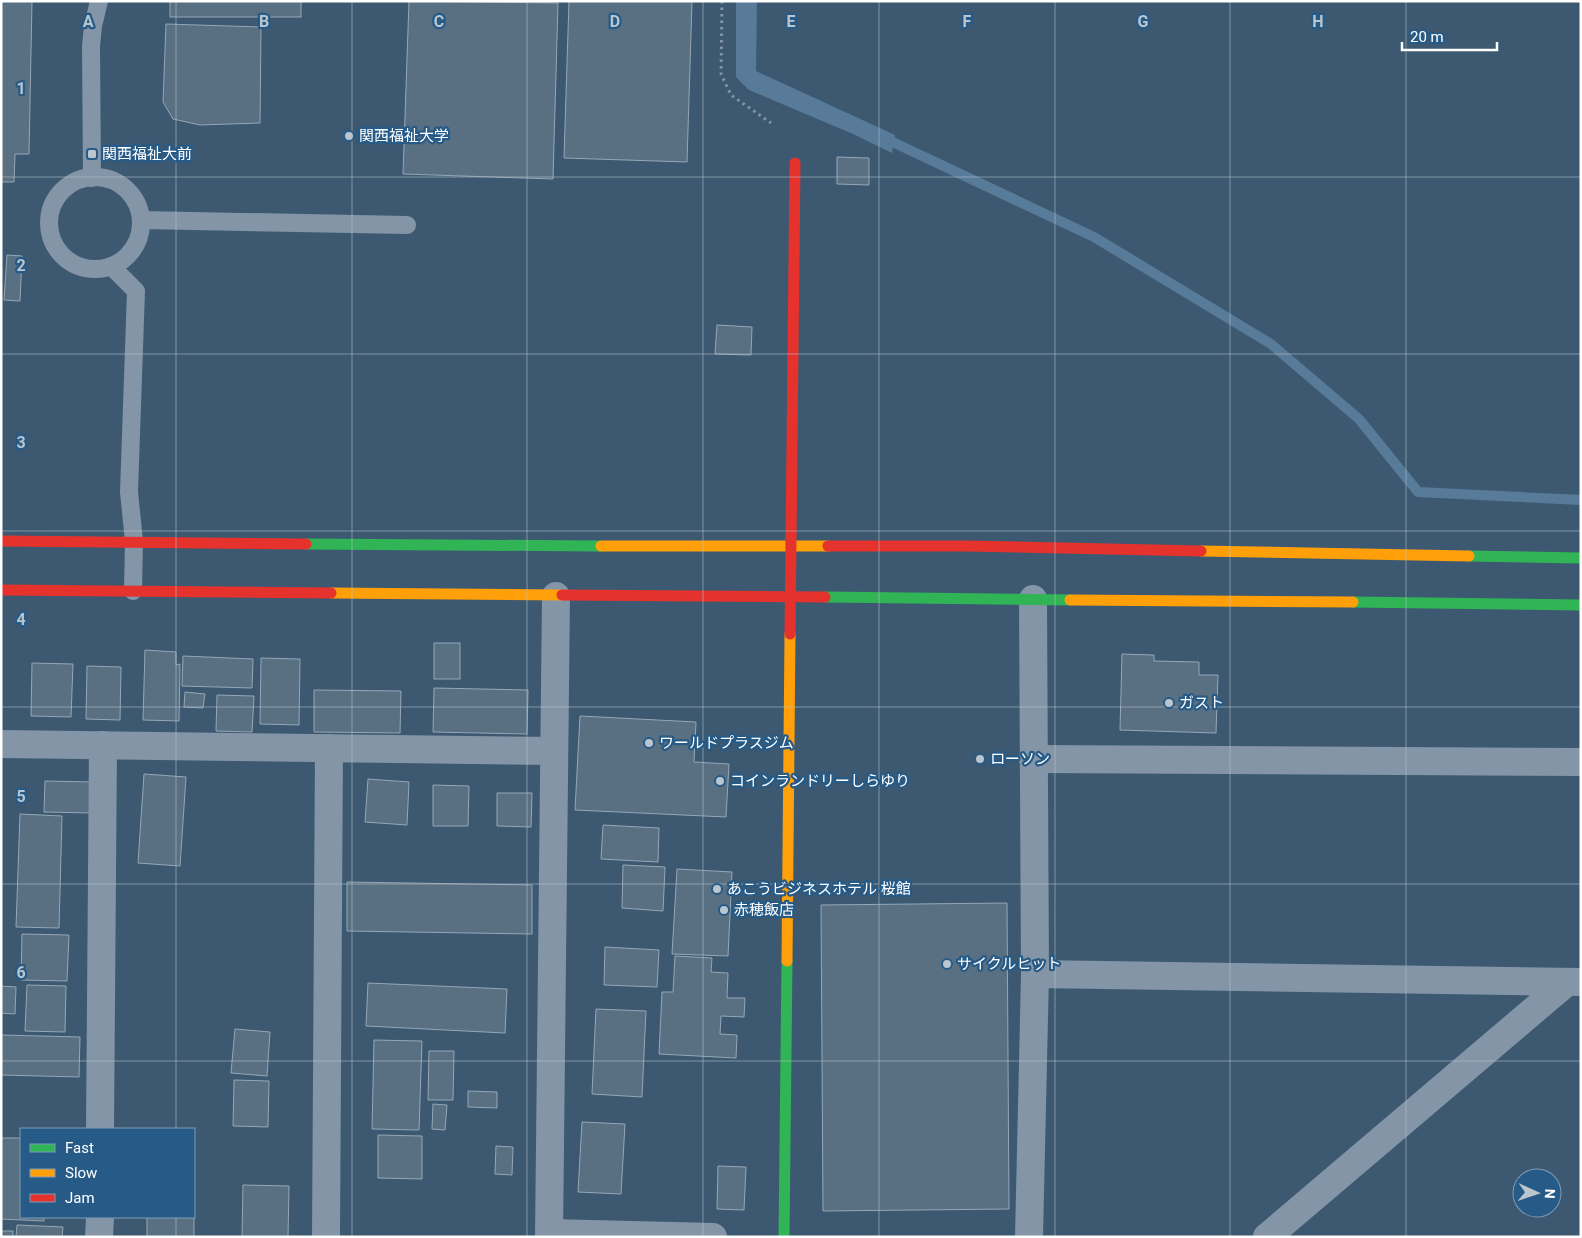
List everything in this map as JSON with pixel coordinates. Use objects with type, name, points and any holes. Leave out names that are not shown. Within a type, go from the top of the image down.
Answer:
[{"type":"street","points":[[784,1237],[795,163]]},
{"type":"street","points":[[1,541],[554,546],[965,546],[1581,558]]},
{"type":"street","points":[[1,590],[556,596],[791,596],[1581,606]]},
{"type":"street","points":[[556,596],[550,1235],[713,1237]]},
{"type":"street","points":[[1029,1237],[1035,974],[1033,599]]},
{"type":"street","points":[[1,744],[554,751]]},
{"type":"street","points":[[100,1128],[103,745]]},
{"type":"street","points":[[326,1237],[329,748]]},
{"type":"street","points":[[1033,759],[1581,762]]},
{"type":"street","points":[[1035,974],[1574,982]]},
{"type":"street","points":[[1267,1237],[1574,982]]},
{"type":"street","points":[[99,1237],[100,1218]]},
{"type":"lane","points":[[92,178],[91,46],[93,26],[99,1]]},
{"type":"lane","points":[[92,178],[102,178],[116,183],[129,192],[137,205],[141,220],[139,235],[133,248],[124,259],[112,266],[98,270],[83,268],[69,262],[58,251],[51,237],[49,222],[52,207],[60,193],[72,183],[92,178]]},
{"type":"lane","points":[[141,220],[407,225]]},
{"type":"lane","points":[[112,266],[136,291],[129,492],[134,541],[133,591]]},
{"type":"path","points":[[722,1],[721,74],[731,95],[772,123]]},
{"type":"water","points":[[736,1],[757,1],[756,71],[895,135],[892,153],[853,134],[749,90],[736,77]]},
{"type":"building","points":[[1,1],[32,1],[29,154],[15,154],[14,182],[1,182]]},
{"type":"building","points":[[170,1],[301,1],[301,17],[170,17]]},
{"type":"building","points":[[409,1],[558,3],[553,179],[403,174]]},
{"type":"building","points":[[569,1],[692,1],[687,162],[564,158]]},
{"type":"building","points":[[166,24],[261,27],[260,123],[200,125],[173,119],[163,102]]},
{"type":"building","points":[[837,157],[869,158],[869,185],[837,184]]},
{"type":"building","points":[[7,255],[22,256],[20,301],[4,300]]},
{"type":"building","points":[[717,325],[752,327],[751,355],[715,354]]},
{"type":"building","points":[[434,643],[460,643],[460,679],[434,679]]},
{"type":"building","points":[[145,650],[176,652],[176,665],[180,664],[179,721],[143,720]]},
{"type":"building","name":"ガスト","points":[[1122,654],[1154,655],[1154,661],[1199,662],[1199,675],[1218,675],[1216,733],[1120,730]]},
{"type":"building","points":[[183,656],[253,659],[252,688],[182,686]]},
{"type":"building","points":[[261,658],[300,659],[299,725],[260,724]]},
{"type":"building","points":[[32,663],[73,664],[71,717],[31,716]]},
{"type":"building","points":[[87,666],[121,667],[120,720],[86,719]]},
{"type":"building","points":[[434,688],[528,690],[527,734],[433,732]]},
{"type":"building","points":[[314,690],[401,691],[400,733],[314,732]]},
{"type":"building","points":[[185,692],[205,694],[203,708],[184,707]]},
{"type":"building","points":[[217,695],[254,696],[252,732],[216,731]]},
{"type":"building","points":[[580,716],[696,722],[694,762],[729,764],[726,817],[575,810]]},
{"type":"building","points":[[144,774],[186,777],[180,866],[138,863]]},
{"type":"building","points":[[368,779],[409,782],[407,825],[365,822]]},
{"type":"building","points":[[45,781],[92,782],[92,813],[44,812]]},
{"type":"building","points":[[433,785],[469,786],[468,826],[433,826]]},
{"type":"building","points":[[497,793],[532,793],[531,827],[497,826]]},
{"type":"building","points":[[20,814],[62,816],[59,928],[16,927]]},
{"type":"building","points":[[603,825],[659,828],[658,862],[601,859]]},
{"type":"building","points":[[623,865],[665,867],[663,911],[622,908]]},
{"type":"building","points":[[677,869],[732,872],[728,956],[672,954]]},
{"type":"building","points":[[347,882],[532,885],[532,934],[347,931]]},
{"type":"building","points":[[1007,903],[1009,1209],[823,1211],[821,905]]},
{"type":"building","points":[[22,934],[69,935],[67,981],[21,980]]},
{"type":"building","points":[[605,947],[659,950],[657,987],[604,985]]},
{"type":"building","points":[[675,956],[712,958],[711,972],[728,973],[727,998],[745,998],[744,1017],[721,1016],[720,1034],[737,1035],[736,1058],[659,1054],[662,992],[673,992]]},
{"type":"building","points":[[368,983],[507,989],[505,1033],[366,1026]]},
{"type":"building","points":[[27,985],[66,986],[65,1032],[25,1031]]},
{"type":"building","points":[[1,986],[16,987],[15,1014],[1,1013]]},
{"type":"building","points":[[596,1009],[646,1011],[642,1097],[592,1094]]},
{"type":"building","points":[[235,1029],[270,1032],[267,1076],[231,1073]]},
{"type":"building","points":[[1,1035],[80,1037],[79,1077],[1,1075]]},
{"type":"building","points":[[374,1040],[422,1041],[419,1130],[372,1129]]},
{"type":"building","points":[[429,1051],[454,1051],[453,1100],[428,1100]]},
{"type":"building","points":[[234,1080],[269,1081],[268,1127],[233,1126]]},
{"type":"building","points":[[468,1091],[497,1092],[497,1108],[468,1107]]},
{"type":"building","points":[[433,1104],[447,1105],[445,1130],[432,1129]]},
{"type":"building","points":[[582,1122],[625,1124],[621,1194],[578,1192]]},
{"type":"building","points":[[378,1135],[422,1136],[422,1179],[378,1178]]},
{"type":"building","points":[[1,1138],[20,1138],[20,1218],[44,1218],[44,1221],[1,1219]]},
{"type":"building","points":[[496,1146],[513,1147],[512,1175],[495,1174]]},
{"type":"building","points":[[718,1166],[746,1167],[744,1210],[717,1209]]},
{"type":"building","points":[[243,1185],[289,1186],[288,1237],[242,1237]]},
{"type":"building","points":[[147,1218],[194,1218],[194,1237],[147,1237]]},
{"type":"building","points":[[17,1225],[63,1227],[62,1237],[16,1237]]},
{"type":"building","points":[[1,1231],[13,1231],[13,1237],[1,1237]]},
{"type":"waterway","points":[[882,137],[1094,237],[1271,344],[1359,419],[1418,492],[1581,500]]},
{"type":"traffic: fast","points":[[306,544],[601,546]]},
{"type":"traffic: fast","points":[[1469,556],[1581,558]]},
{"type":"traffic: fast","points":[[825,597],[1070,600]]},
{"type":"traffic: fast","points":[[1353,602],[1581,605]]},
{"type":"traffic: fast","points":[[784,1237],[787,961]]},
{"type":"traffic: slow","points":[[601,546],[828,546]]},
{"type":"traffic: slow","points":[[1201,551],[1469,556]]},
{"type":"traffic: slow","points":[[331,593],[562,595]]},
{"type":"traffic: slow","points":[[1070,600],[1353,602]]},
{"type":"traffic: slow","points":[[787,961],[790,634]]},
{"type":"traffic: jam","points":[[790,634],[795,163]]},
{"type":"traffic: jam","points":[[1,541],[306,544]]},
{"type":"traffic: jam","points":[[828,546],[965,546],[1201,551]]},
{"type":"traffic: jam","points":[[1,590],[331,593]]},
{"type":"traffic: jam","points":[[562,595],[825,597]]},
{"type":"place","name":"関西福祉大学","points":[[349,136]]},
{"type":"place","name":"関西福祉大前","points":[[92,154]]},
{"type":"place","name":"ガスト","points":[[1169,703]]},
{"type":"place","name":"ワールドプラスジム","points":[[649,743]]},
{"type":"place","name":"ローソン","points":[[980,759]]},
{"type":"place","name":"コインランドリーしらゆり","points":[[720,781]]},
{"type":"place","name":"あこうビジネスホテル 桜館","points":[[717,889]]},
{"type":"place","name":"赤穂飯店","points":[[724,910]]},
{"type":"place","name":"サイクルヒット","points":[[947,964]]}]
